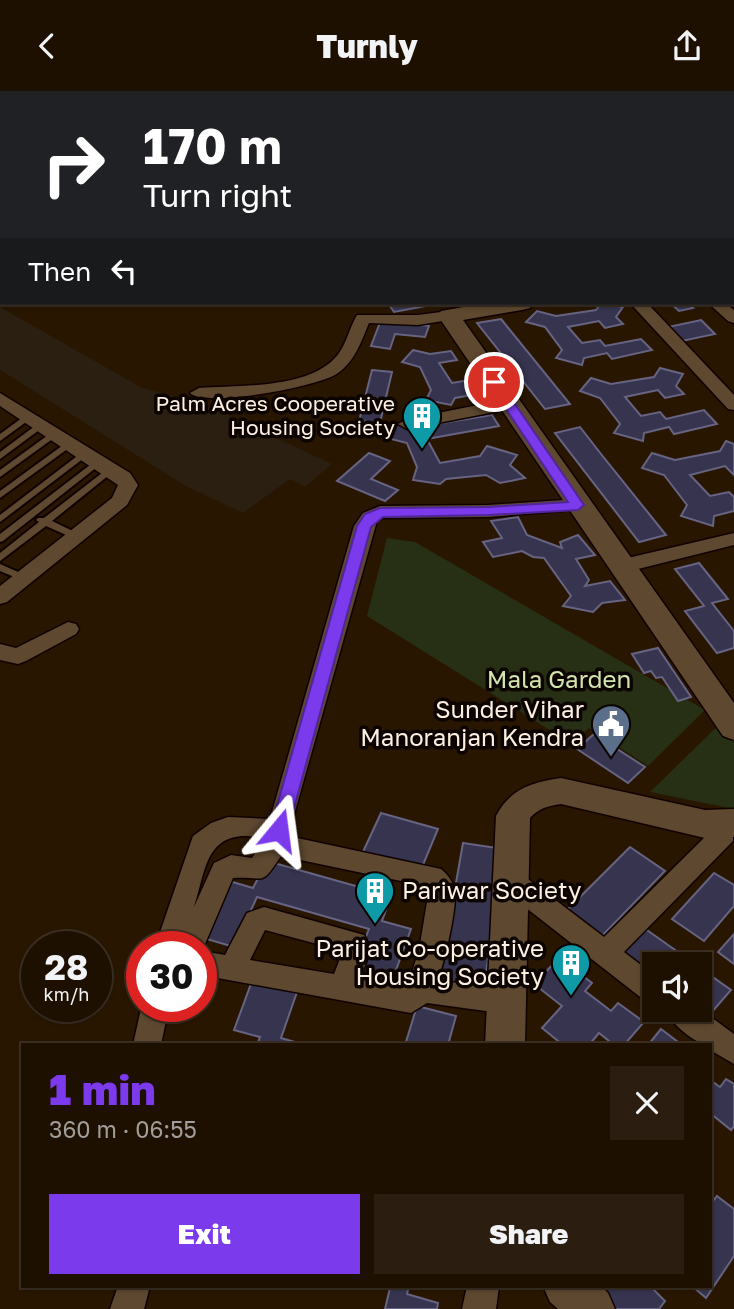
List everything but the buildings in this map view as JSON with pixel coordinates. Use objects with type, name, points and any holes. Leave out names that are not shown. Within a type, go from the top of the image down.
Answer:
[{"type":"street","points":[[199,393],[320,378],[343,360],[366,311],[418,320],[506,305]]},
{"type":"street","points":[[640,305],[734,405]]},
{"type":"street","points":[[718,305],[734,318]]},
{"type":"street","points":[[449,316],[734,729]]},
{"type":"street","points":[[407,424],[509,404]]},
{"type":"street","points":[[0,597],[120,501],[128,485],[123,477],[4,405]]},
{"type":"street","points":[[173,931],[202,843],[211,833],[228,825],[279,830],[364,526],[370,517],[380,512],[488,511],[578,505]]},
{"type":"street","points":[[622,566],[734,539]]},
{"type":"street","points":[[0,653],[18,656],[68,629]]},
{"type":"street","points":[[505,1043],[513,816],[520,804],[537,794],[561,791],[728,830]]},
{"type":"street","points":[[605,954],[728,830]]},
{"type":"street","points":[[197,931],[223,871],[231,866],[258,870],[271,847],[283,844],[432,877],[442,890],[423,989],[418,997],[411,1000],[217,966]]},
{"type":"street","points":[[511,881],[642,982]]},
{"type":"street","points":[[232,969],[252,927],[256,921],[264,918],[354,943],[357,949],[342,989]]},
{"type":"street","points":[[423,989],[508,1001]]},
{"type":"street","points":[[147,1043],[152,1022]]},
{"type":"street","points":[[695,1022],[734,1051]]},
{"type":"street","points":[[127,1309],[133,1288]]},
{"type":"street","points":[[479,1309],[483,1288]]},
{"type":"street","points":[[568,1288],[592,1309]]},
{"type":"lane","points":[[0,438],[70,443]]},
{"type":"lane","points":[[0,456],[70,443]]},
{"type":"lane","points":[[0,474],[70,443]]},
{"type":"lane","points":[[0,495],[70,443]]},
{"type":"lane","points":[[0,519],[13,508],[70,443]]},
{"type":"lane","points":[[0,539],[30,515],[70,443]]},
{"type":"lane","points":[[0,558],[45,522],[70,443]]},
{"type":"lane","points":[[0,502],[76,536]]},
{"type":"lane","points":[[0,567],[24,578]]},
{"type":"shaded area","points":[[0,307],[142,388],[199,402],[332,464],[305,487],[290,479],[243,513],[184,485],[0,370]]},
{"type":"green space","name":"Mala Garden","points":[[387,538],[415,542],[705,710],[648,766],[589,728],[572,744],[367,616]]},
{"type":"green space","points":[[730,714],[734,720],[734,809],[650,792]]},
{"type":"place","name":"Palm Acres Cooperative Housing Society","points":[[422,450]]},
{"type":"place","name":"Sunder Vihar Manoranjan Kendra","points":[[611,758]]},
{"type":"place","name":"Pariwar Society","points":[[375,925]]},
{"type":"place","name":"Parijat Co-operative Housing Society","points":[[571,997]]},
{"type":"route","points":[[279,830],[364,526],[370,517],[380,512],[488,511],[578,505],[494,382]]}]
